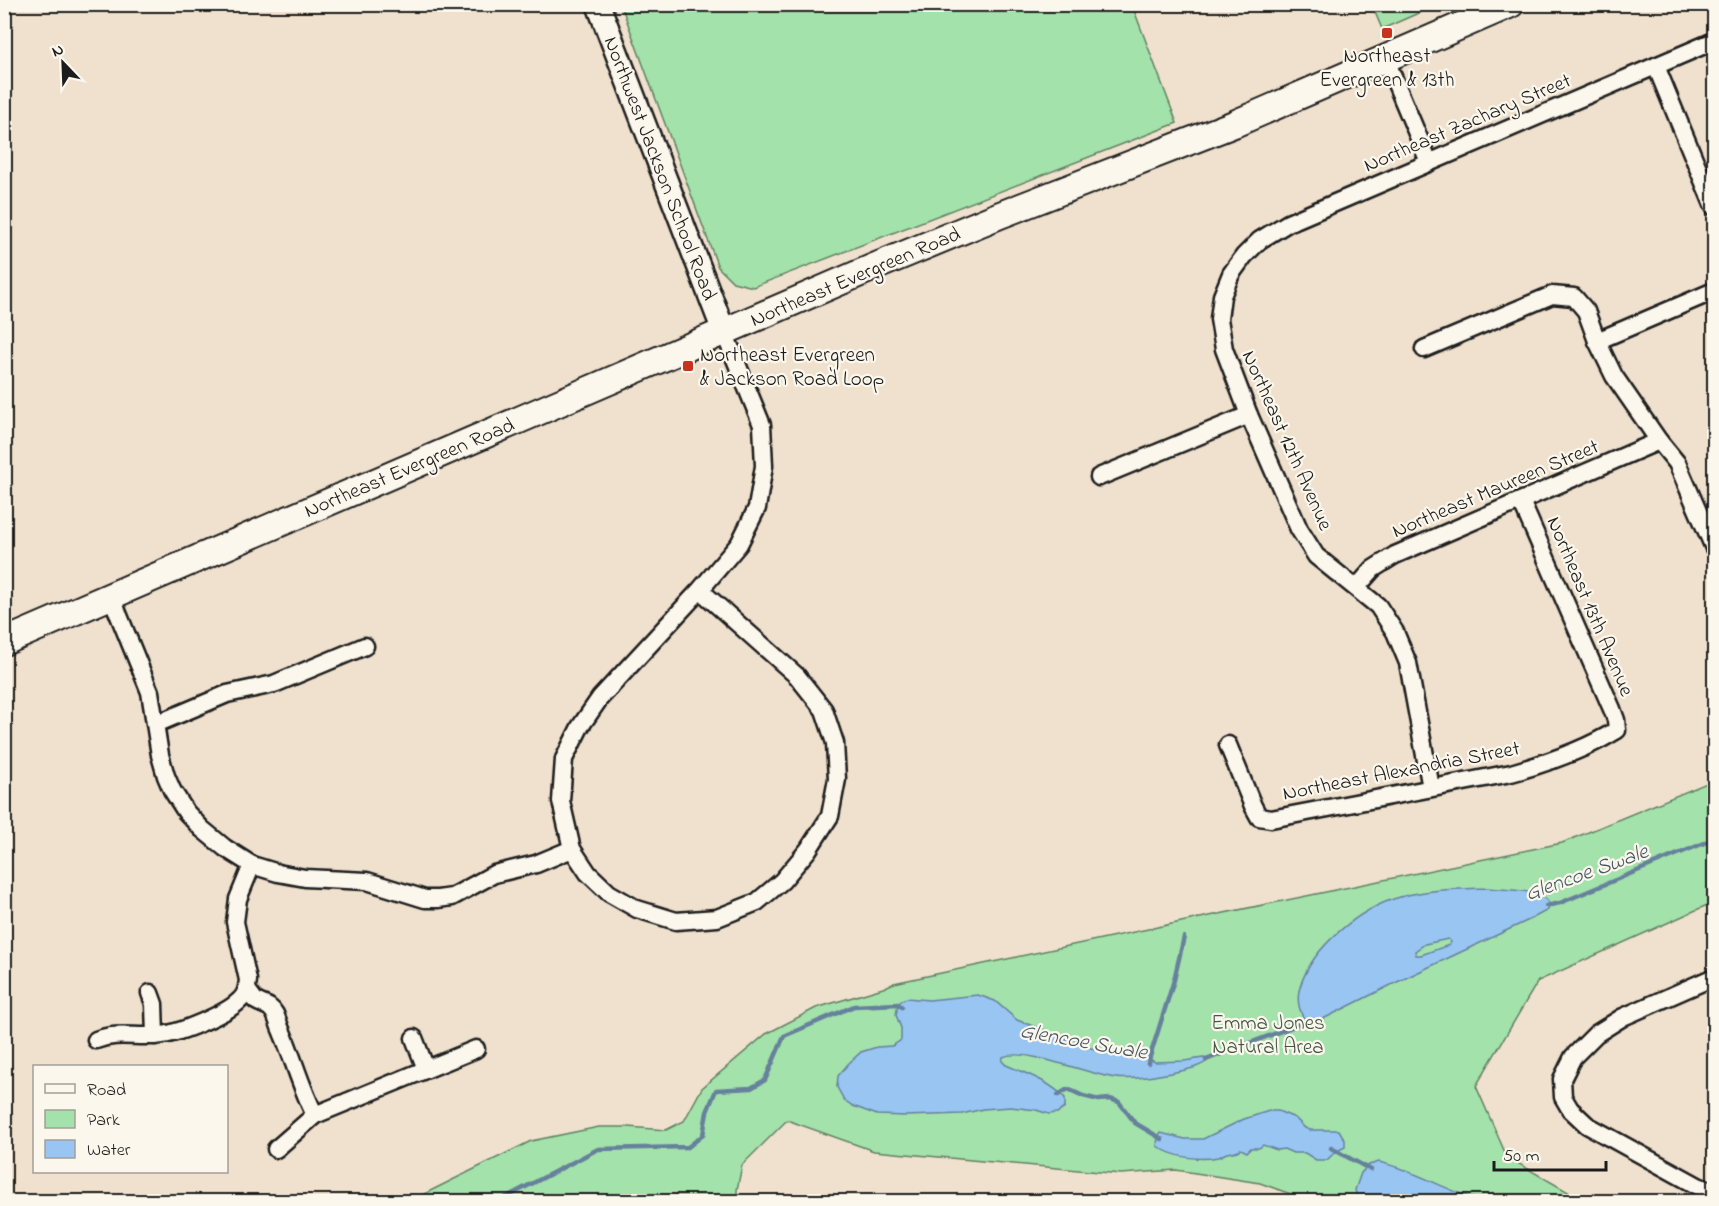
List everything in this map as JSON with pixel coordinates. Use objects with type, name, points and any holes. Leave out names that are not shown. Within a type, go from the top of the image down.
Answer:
[{"type":"main road","name":"Northwest Jackson School Road","points":[[598,4],[724,332]]},
{"type":"main road","name":"Northeast Evergreen Road","points":[[4,642],[874,267],[1000,215],[1234,124],[1511,4]]},
{"type":"street","name":"Northeast Zachary Street","points":[[1244,256],[1260,240],[1288,223],[1714,41]]},
{"type":"street","points":[[1386,60],[1430,162]]},
{"type":"street","points":[[1656,66],[1714,207]]},
{"type":"street","name":"Northeast 12th Avenue","points":[[1244,256],[1231,274],[1222,296],[1219,319],[1224,349],[1249,415],[1299,530],[1316,556],[1378,606],[1395,632],[1408,663],[1431,789]]},
{"type":"street","points":[[1598,341],[1714,291]]},
{"type":"street","points":[[1424,349],[1552,295],[1574,297],[1586,311],[1614,376],[1677,463],[1714,548]]},
{"type":"street","points":[[699,590],[797,676],[824,710],[835,743],[837,779],[830,816],[808,850],[782,881],[757,902],[717,918],[676,921],[637,909],[609,893],[588,873],[572,849],[561,801],[564,759],[580,727],[600,698],[739,544],[757,508],[764,466],[762,425],[724,332]]},
{"type":"street","points":[[1099,477],[1249,415]]},
{"type":"street","name":"Northeast Maureen Street","points":[[1357,587],[1374,569],[1395,555],[1659,441]]},
{"type":"street","name":"Northeast 13th Avenue","points":[[1521,501],[1616,720],[1617,730]]},
{"type":"street","points":[[111,596],[150,692],[160,755],[172,790],[186,812],[202,829],[225,848],[252,865],[305,878],[367,881],[425,899],[438,899],[452,897],[494,874],[536,864],[572,849]]},
{"type":"street","points":[[156,724],[227,694],[274,684],[365,646]]},
{"type":"street","name":"Northeast Alexandria Street","points":[[1228,745],[1253,807],[1259,816],[1271,819],[1535,767],[1617,730]]},
{"type":"street","points":[[252,865],[238,899],[235,922],[252,996],[271,1009],[279,1023],[301,1086],[315,1115]]},
{"type":"street","points":[[1714,977],[1623,1017],[1596,1034],[1573,1057],[1562,1079],[1563,1097],[1570,1109],[1587,1125],[1698,1186],[1714,1192]]},
{"type":"street","points":[[150,993],[154,1004],[155,1036]]},
{"type":"street","points":[[96,1040],[117,1035],[155,1036],[177,1032],[252,996]]},
{"type":"street","points":[[414,1038],[426,1069]]},
{"type":"street","points":[[276,1149],[315,1115],[476,1048]]},
{"type":"green space","points":[[621,5],[1132,5],[1177,123],[753,287],[733,282],[718,267]]},
{"type":"green space","points":[[1372,5],[1437,5],[1382,29]]},
{"type":"green space","name":"Emma Jones Natural Area","points":[[1714,780],[1714,902],[1538,981],[1476,1086],[1507,1157],[1584,1201],[1310,1201],[1260,1183],[1176,1170],[1121,1174],[874,1151],[787,1120],[742,1165],[737,1201],[408,1202],[531,1141],[599,1127],[666,1130],[684,1121],[702,1088],[766,1034],[816,1008],[894,983],[1562,843]]},
{"type":"water","points":[[1488,888],[1540,895],[1550,905],[1548,910],[1531,919],[1317,1022],[1310,1024],[1303,1017],[1298,997],[1306,972],[1326,944],[1354,920],[1385,902],[1411,894]],"holes":[[[1448,939],[1451,942],[1449,945],[1416,955],[1415,951],[1425,944]]]},
{"type":"water","points":[[978,995],[995,1001],[1017,1020],[1091,1048],[1155,1062],[1210,1059],[1197,1067],[1182,1071],[1144,1077],[1116,1078],[1041,1058],[1013,1055],[1003,1057],[1002,1061],[1006,1065],[1045,1082],[1065,1098],[1065,1108],[1057,1113],[1049,1114],[1011,1107],[983,1109],[962,1114],[877,1115],[844,1100],[837,1087],[838,1076],[848,1064],[861,1052],[877,1047],[892,1046],[901,1040],[901,1028],[896,1015],[898,1004],[902,1000]]},
{"type":"water","points":[[1269,1111],[1278,1111],[1295,1118],[1310,1130],[1339,1130],[1345,1140],[1345,1147],[1335,1152],[1327,1160],[1316,1160],[1305,1153],[1277,1150],[1263,1145],[1259,1148],[1251,1148],[1247,1152],[1241,1149],[1218,1157],[1203,1159],[1178,1155],[1157,1146],[1158,1135],[1161,1133],[1185,1139],[1203,1139],[1244,1119]]},
{"type":"water","points":[[1379,1162],[1482,1201],[1358,1201],[1355,1190],[1361,1173],[1369,1165]]},
{"type":"waterway","name":"Glencoe Swale","points":[[1546,906],[1560,903],[1714,839]]},
{"type":"waterway","points":[[1148,1063],[1174,980],[1184,937]]},
{"type":"waterway","name":"Glencoe Swale","points":[[497,1202],[598,1149],[688,1147],[703,1135],[707,1112],[716,1090],[751,1088],[765,1080],[784,1036],[854,1006],[898,1004],[902,1007]]},
{"type":"waterway","name":"Glencoe Swale","points":[[1206,1060],[1310,1020]]},
{"type":"waterway","points":[[1058,1095],[1068,1089],[1083,1096],[1119,1102],[1135,1123],[1162,1139]]},
{"type":"waterway","points":[[1331,1148],[1371,1170]]},
{"type":"place","name":"Northeast Evergreen & 13th","points":[[1387,33]]},
{"type":"place","name":"Northeast Evergreen & Jackson Road Loop","points":[[688,366]]}]
